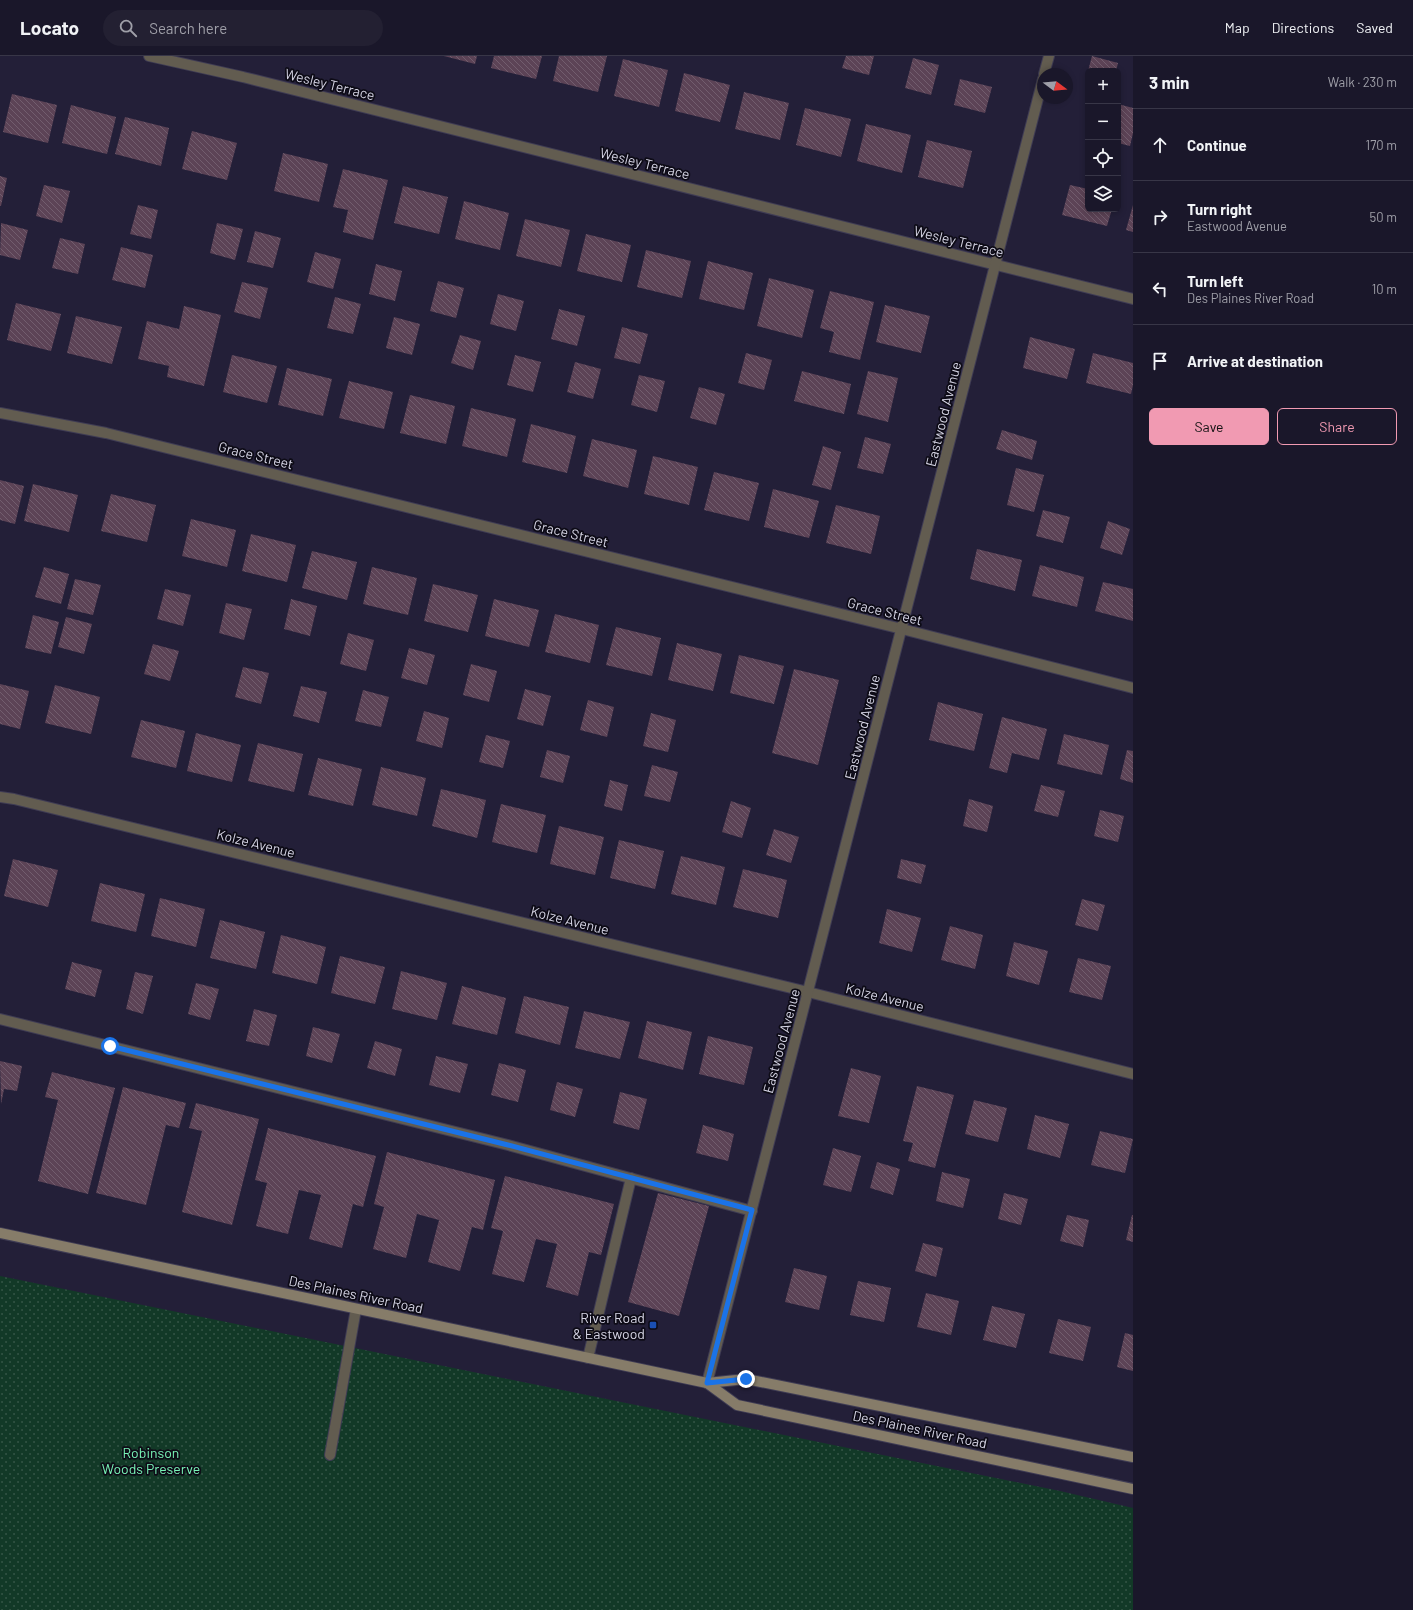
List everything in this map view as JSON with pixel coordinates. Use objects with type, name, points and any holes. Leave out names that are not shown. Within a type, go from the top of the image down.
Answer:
[{"type":"main road","name":"Des Plaines River Road","points":[[0,1233],[707,1383],[746,1379],[1133,1457]]},
{"type":"main road","name":"Des Plaines River Road","points":[[707,1383],[737,1405],[1133,1489]]},
{"type":"street","name":"Wesley Terrace","points":[[149,56],[258,81],[1133,299]]},
{"type":"street","points":[[1046,68],[1049,56]]},
{"type":"street","name":"Eastwood Avenue","points":[[707,1383],[1037,101]]},
{"type":"street","name":"Grace Street","points":[[0,413],[106,433],[902,629],[1133,688]]},
{"type":"street","name":"Kolze Avenue","points":[[0,796],[22,800],[808,992],[1133,1074]]},
{"type":"street","points":[[0,1020],[508,1145],[752,1210]]},
{"type":"street","points":[[588,1358],[631,1178]]},
{"type":"street","points":[[330,1455],[356,1309]]},
{"type":"green space","name":"Robinson Woods Preserve","points":[[0,1276],[1060,1491],[1133,1508],[1133,1610],[0,1610]]},
{"type":"building","points":[[444,56],[477,56],[475,64]]},
{"type":"building","points":[[494,56],[542,56],[536,79],[491,68]]},
{"type":"building","points":[[559,56],[607,56],[598,92],[553,81]]},
{"type":"building","points":[[846,56],[874,56],[869,75],[842,68]]},
{"type":"building","points":[[1092,56],[1118,63],[1117,68],[1089,68]]},
{"type":"building","points":[[913,58],[939,65],[931,95],[905,88]]},
{"type":"building","points":[[623,59],[668,70],[659,107],[614,96]]},
{"type":"building","points":[[684,73],[730,85],[720,122],[675,111]]},
{"type":"building","points":[[960,79],[992,87],[985,113],[954,105]]},
{"type":"building","points":[[744,92],[789,103],[780,140],[735,129]]},
{"type":"building","points":[[12,94],[57,105],[48,143],[3,132]]},
{"type":"building","points":[[71,105],[116,117],[107,154],[62,143]]},
{"type":"building","points":[[1121,105],[1133,108],[1133,133],[1130,146],[1121,144]]},
{"type":"building","points":[[805,108],[851,119],[841,157],[796,145]]},
{"type":"building","points":[[125,117],[169,128],[161,166],[115,154]]},
{"type":"building","points":[[866,124],[911,135],[902,173],[857,161]]},
{"type":"building","points":[[192,131],[237,143],[227,180],[182,169]]},
{"type":"building","points":[[927,140],[972,151],[963,188],[918,177]]},
{"type":"building","points":[[283,153],[328,164],[319,202],[274,191]]},
{"type":"building","points":[[343,169],[388,180],[373,240],[343,232],[348,210],[333,207]]},
{"type":"building","points":[[0,176],[7,178],[1,206],[0,206]]},
{"type":"building","points":[[44,185],[70,191],[62,223],[36,216]]},
{"type":"building","points":[[1070,185],[1085,188],[1085,212],[1111,212],[1107,226],[1062,215]]},
{"type":"building","points":[[403,186],[448,197],[439,234],[394,223]]},
{"type":"building","points":[[464,201],[509,213],[500,250],[455,239]]},
{"type":"building","points":[[138,205],[158,210],[151,239],[130,234]]},
{"type":"building","points":[[1133,205],[1133,232],[1126,230]]},
{"type":"building","points":[[525,219],[570,230],[561,267],[516,256]]},
{"type":"building","points":[[1,223],[28,230],[20,260],[0,255]]},
{"type":"building","points":[[217,223],[243,229],[235,260],[210,253]]},
{"type":"building","points":[[255,231],[281,238],[273,268],[247,262]]},
{"type":"building","points":[[586,234],[631,245],[622,282],[577,271]]},
{"type":"building","points":[[60,238],[85,244],[78,274],[52,268]]},
{"type":"building","points":[[121,247],[153,255],[145,288],[112,280]]},
{"type":"building","points":[[646,250],[691,261],[682,298],[637,287]]},
{"type":"building","points":[[315,252],[341,259],[333,289],[307,282]]},
{"type":"building","points":[[708,261],[753,273],[744,310],[699,299]]},
{"type":"building","points":[[376,264],[402,271],[395,301],[369,294]]},
{"type":"building","points":[[769,278],[814,290],[802,338],[757,326]]},
{"type":"building","points":[[438,281],[464,288],[456,318],[430,311]]},
{"type":"building","points":[[242,282],[268,288],[260,319],[234,312]]},
{"type":"building","points":[[830,291],[874,302],[860,360],[829,352],[834,332],[820,328]]},
{"type":"building","points":[[498,294],[524,301],[516,331],[490,324]]},
{"type":"building","points":[[335,297],[361,304],[353,334],[327,328]]},
{"type":"building","points":[[16,303],[61,314],[51,351],[7,340]]},
{"type":"building","points":[[885,305],[930,316],[921,353],[876,342]]},
{"type":"building","points":[[184,306],[221,315],[204,386],[167,377],[169,366],[138,359],[147,321],[179,329]]},
{"type":"building","points":[[559,309],[585,316],[577,346],[551,339]]},
{"type":"building","points":[[76,316],[122,327],[112,364],[67,353]]},
{"type":"building","points":[[394,317],[420,324],[412,355],[386,348]]},
{"type":"building","points":[[622,327],[648,334],[640,364],[614,358]]},
{"type":"building","points":[[460,335],[481,341],[473,370],[451,363]]},
{"type":"building","points":[[1030,337],[1075,349],[1067,379],[1023,368]]},
{"type":"building","points":[[746,353],[772,360],[764,390],[738,383]]},
{"type":"building","points":[[1093,353],[1133,363],[1133,385],[1131,394],[1086,383]]},
{"type":"building","points":[[232,355],[277,366],[267,403],[223,392]]},
{"type":"building","points":[[515,355],[541,362],[533,392],[507,385]]},
{"type":"building","points":[[575,362],[601,369],[593,399],[567,392]]},
{"type":"building","points":[[287,368],[332,379],[323,416],[278,405]]},
{"type":"building","points":[[802,371],[851,384],[844,414],[794,401]]},
{"type":"building","points":[[868,371],[898,378],[888,422],[857,414]]},
{"type":"building","points":[[639,375],[665,381],[657,412],[631,405]]},
{"type":"building","points":[[349,381],[393,392],[384,429],[339,418]]},
{"type":"building","points":[[699,387],[725,394],[716,425],[690,418]]},
{"type":"building","points":[[410,395],[455,406],[446,444],[400,433]]},
{"type":"building","points":[[471,408],[516,419],[507,457],[462,446]]},
{"type":"building","points":[[531,424],[576,436],[567,473],[522,462]]},
{"type":"building","points":[[1002,430],[1037,441],[1032,460],[996,449]]},
{"type":"building","points":[[865,437],[891,444],[883,474],[857,468]]},
{"type":"building","points":[[592,439],[637,450],[628,488],[583,476]]},
{"type":"building","points":[[823,446],[841,452],[831,490],[812,485]]},
{"type":"building","points":[[653,456],[698,467],[689,505],[644,494]]},
{"type":"building","points":[[1016,468],[1044,475],[1034,512],[1007,505]]},
{"type":"building","points":[[714,472],[759,483],[749,521],[704,510]]},
{"type":"building","points":[[0,480],[24,486],[15,524],[0,520]]},
{"type":"building","points":[[33,484],[78,495],[69,532],[24,521]]},
{"type":"building","points":[[773,489],[819,501],[809,538],[764,527]]},
{"type":"building","points":[[111,494],[156,505],[147,542],[101,531]]},
{"type":"building","points":[[836,505],[880,516],[871,554],[826,543]]},
{"type":"building","points":[[1043,510],[1070,517],[1063,543],[1036,536]]},
{"type":"building","points":[[191,519],[236,530],[227,567],[182,556]]},
{"type":"building","points":[[1108,521],[1130,529],[1122,555],[1100,548]]},
{"type":"building","points":[[251,534],[296,545],[287,582],[242,571]]},
{"type":"building","points":[[977,549],[1022,560],[1015,591],[970,579]]},
{"type":"building","points":[[312,551],[357,562],[347,600],[302,588]]},
{"type":"building","points":[[1040,565],[1084,577],[1077,607],[1032,596]]},
{"type":"building","points":[[44,567],[69,574],[61,604],[35,597]]},
{"type":"building","points":[[372,567],[417,578],[408,615],[363,604]]},
{"type":"building","points":[[75,579],[101,585],[93,615],[67,609]]},
{"type":"building","points":[[1103,582],[1133,589],[1133,621],[1095,611]]},
{"type":"building","points":[[433,584],[478,595],[468,632],[424,621]]},
{"type":"building","points":[[165,589],[191,595],[183,626],[157,619]]},
{"type":"building","points":[[291,599],[317,606],[310,636],[284,629]]},
{"type":"building","points":[[494,599],[539,610],[529,647],[485,636]]},
{"type":"building","points":[[226,603],[252,609],[244,640],[219,633]]},
{"type":"building","points":[[555,614],[599,625],[590,663],[545,652]]},
{"type":"building","points":[[33,615],[59,622],[51,654],[25,648]]},
{"type":"building","points":[[66,617],[92,624],[84,654],[58,647]]},
{"type":"building","points":[[616,627],[661,638],[652,676],[606,665]]},
{"type":"building","points":[[348,633],[374,640],[366,671],[340,664]]},
{"type":"building","points":[[677,643],[722,654],[713,691],[668,680]]},
{"type":"building","points":[[153,644],[179,651],[170,681],[144,674]]},
{"type":"building","points":[[409,648],[435,655],[427,685],[401,678]]},
{"type":"building","points":[[739,655],[784,666],[774,704],[730,693]]},
{"type":"building","points":[[471,664],[497,671],[489,702],[463,695]]},
{"type":"building","points":[[243,667],[269,673],[261,704],[235,697]]},
{"type":"building","points":[[794,669],[839,680],[818,765],[772,753]]},
{"type":"building","points":[[0,684],[29,691],[20,729],[0,724]]},
{"type":"building","points":[[55,685],[100,697],[91,734],[45,723]]},
{"type":"building","points":[[301,686],[327,692],[319,723],[293,716]]},
{"type":"building","points":[[525,689],[551,696],[543,726],[517,719]]},
{"type":"building","points":[[363,690],[389,697],[381,727],[355,721]]},
{"type":"building","points":[[588,700],[614,707],[607,737],[580,730]]},
{"type":"building","points":[[938,702],[983,714],[974,751],[929,740]]},
{"type":"building","points":[[424,711],[449,718],[442,748],[416,741]]},
{"type":"building","points":[[651,713],[676,720],[668,752],[643,746]]},
{"type":"building","points":[[1002,717],[1047,729],[1039,760],[1012,753],[1007,773],[989,768]]},
{"type":"building","points":[[141,720],[185,731],[176,768],[131,757]]},
{"type":"building","points":[[196,733],[241,745],[232,782],[187,771]]},
{"type":"building","points":[[1064,734],[1109,745],[1102,775],[1057,764]]},
{"type":"building","points":[[486,735],[510,741],[503,768],[479,762]]},
{"type":"building","points":[[258,743],[303,754],[294,792],[248,781]]},
{"type":"building","points":[[547,750],[570,756],[563,783],[540,777]]},
{"type":"building","points":[[1127,750],[1133,751],[1133,783],[1120,779]]},
{"type":"building","points":[[318,758],[362,769],[353,806],[308,795]]},
{"type":"building","points":[[652,765],[678,772],[670,802],[644,796]]},
{"type":"building","points":[[381,767],[426,778],[417,816],[372,805]]},
{"type":"building","points":[[610,780],[628,785],[622,811],[604,806]]},
{"type":"building","points":[[1041,785],[1065,791],[1058,817],[1034,811]]},
{"type":"building","points":[[441,789],[486,800],[477,838],[432,826]]},
{"type":"building","points":[[969,799],[993,806],[987,832],[963,826]]},
{"type":"building","points":[[731,801],[751,808],[742,838],[722,832]]},
{"type":"building","points":[[501,804],[546,815],[537,853],[492,842]]},
{"type":"building","points":[[1100,810],[1124,816],[1118,842],[1094,836]]},
{"type":"building","points":[[559,826],[604,837],[595,875],[550,864]]},
{"type":"building","points":[[774,829],[799,837],[791,863],[766,855]]},
{"type":"building","points":[[619,840],[664,851],[655,889],[610,878]]},
{"type":"building","points":[[681,856],[725,867],[716,905],[671,894]]},
{"type":"building","points":[[13,859],[58,870],[48,907],[4,896]]},
{"type":"building","points":[[901,859],[926,865],[921,884],[897,878]]},
{"type":"building","points":[[743,869],[787,880],[778,918],[733,907]]},
{"type":"building","points":[[100,883],[145,894],[136,932],[91,921]]},
{"type":"building","points":[[160,898],[205,909],[196,947],[151,936]]},
{"type":"building","points":[[1082,899],[1105,905],[1098,931],[1075,925]]},
{"type":"building","points":[[887,909],[921,918],[912,952],[879,943]]},
{"type":"building","points":[[220,920],[265,932],[256,969],[210,958]]},
{"type":"building","points":[[950,926],[983,935],[975,969],[941,960]]},
{"type":"building","points":[[281,935],[326,947],[317,984],[272,973]]},
{"type":"building","points":[[1014,942],[1048,951],[1039,985],[1006,976]]},
{"type":"building","points":[[340,956],[385,967],[375,1004],[331,993]]},
{"type":"building","points":[[1078,958],[1111,966],[1102,1000],[1069,992]]},
{"type":"building","points":[[72,962],[102,970],[95,997],[65,989]]},
{"type":"building","points":[[401,971],[447,983],[437,1020],[392,1009]]},
{"type":"building","points":[[135,972],[153,976],[143,1014],[126,1009]]},
{"type":"building","points":[[196,983],[219,989],[210,1020],[188,1014]]},
{"type":"building","points":[[462,986],[506,998],[497,1035],[452,1024]]},
{"type":"building","points":[[524,996],[569,1007],[560,1045],[515,1033]]},
{"type":"building","points":[[254,1009],[277,1015],[269,1046],[246,1041]]},
{"type":"building","points":[[584,1011],[630,1022],[620,1059],[575,1048]]},
{"type":"building","points":[[647,1021],[692,1032],[683,1070],[638,1058]]},
{"type":"building","points":[[313,1027],[340,1034],[332,1063],[306,1056]]},
{"type":"building","points":[[708,1036],[753,1047],[744,1085],[699,1074]]},
{"type":"building","points":[[375,1041],[402,1049],[395,1076],[367,1068]]},
{"type":"building","points":[[436,1056],[468,1064],[460,1093],[429,1085]]},
{"type":"building","points":[[0,1061],[22,1066],[17,1091],[4,1089],[1,1104]]},
{"type":"building","points":[[499,1063],[526,1070],[518,1102],[491,1095]]},
{"type":"building","points":[[851,1068],[881,1076],[869,1123],[838,1116]]},
{"type":"building","points":[[52,1072],[115,1088],[88,1194],[38,1181],[58,1100],[45,1097]]},
{"type":"building","points":[[557,1082],[583,1089],[575,1117],[550,1110]]},
{"type":"building","points":[[917,1086],[954,1095],[935,1168],[908,1161],[913,1143],[903,1141]]},
{"type":"building","points":[[123,1087],[186,1103],[179,1128],[166,1125],[146,1205],[96,1193]]},
{"type":"building","points":[[620,1092],[647,1099],[639,1130],[613,1123]]},
{"type":"building","points":[[974,1100],[1007,1108],[998,1142],[965,1134]]},
{"type":"building","points":[[196,1103],[259,1119],[232,1225],[182,1212],[202,1131],[189,1128]]},
{"type":"building","points":[[1035,1115],[1069,1124],[1060,1158],[1027,1149]]},
{"type":"building","points":[[703,1125],[734,1134],[728,1161],[696,1153]]},
{"type":"building","points":[[268,1128],[376,1156],[363,1207],[353,1204],[342,1248],[309,1239],[321,1195],[299,1190],[288,1234],[256,1226],[267,1183],[255,1180]]},
{"type":"building","points":[[1100,1131],[1133,1139],[1125,1173],[1091,1165]]},
{"type":"building","points":[[833,1148],[861,1156],[851,1192],[823,1185]]},
{"type":"building","points":[[387,1152],[495,1180],[483,1230],[472,1227],[460,1271],[428,1262],[439,1220],[417,1214],[406,1258],[373,1249],[384,1207],[374,1204]]},
{"type":"building","points":[[877,1162],[900,1169],[893,1195],[870,1188]]},
{"type":"building","points":[[942,1172],[970,1179],[963,1208],[936,1201]]},
{"type":"building","points":[[505,1176],[614,1204],[601,1255],[589,1252],[578,1296],[546,1287],[557,1244],[536,1239],[524,1282],[492,1274],[503,1231],[491,1228]]},
{"type":"building","points":[[658,1193],[709,1206],[679,1316],[628,1302]]},
{"type":"building","points":[[1004,1193],[1028,1199],[1021,1225],[998,1219]]},
{"type":"building","points":[[1067,1215],[1089,1220],[1083,1247],[1060,1241]]},
{"type":"building","points":[[1133,1215],[1133,1242],[1126,1240]]},
{"type":"building","points":[[923,1243],[943,1248],[936,1277],[915,1271]]},
{"type":"building","points":[[794,1268],[827,1276],[819,1310],[785,1302]]},
{"type":"building","points":[[858,1281],[891,1288],[884,1322],[850,1315]]},
{"type":"building","points":[[926,1293],[959,1301],[951,1335],[917,1327]]},
{"type":"building","points":[[992,1306],[1025,1314],[1016,1348],[983,1340]]},
{"type":"building","points":[[1058,1319],[1091,1327],[1083,1361],[1049,1353]]},
{"type":"building","points":[[1125,1333],[1133,1335],[1133,1371],[1117,1367]]},
{"type":"place","name":"River Road & Eastwood","points":[[653,1325]]},
{"type":"route","points":[[110,1046],[508,1145],[752,1210],[707,1383],[746,1379]]}]
